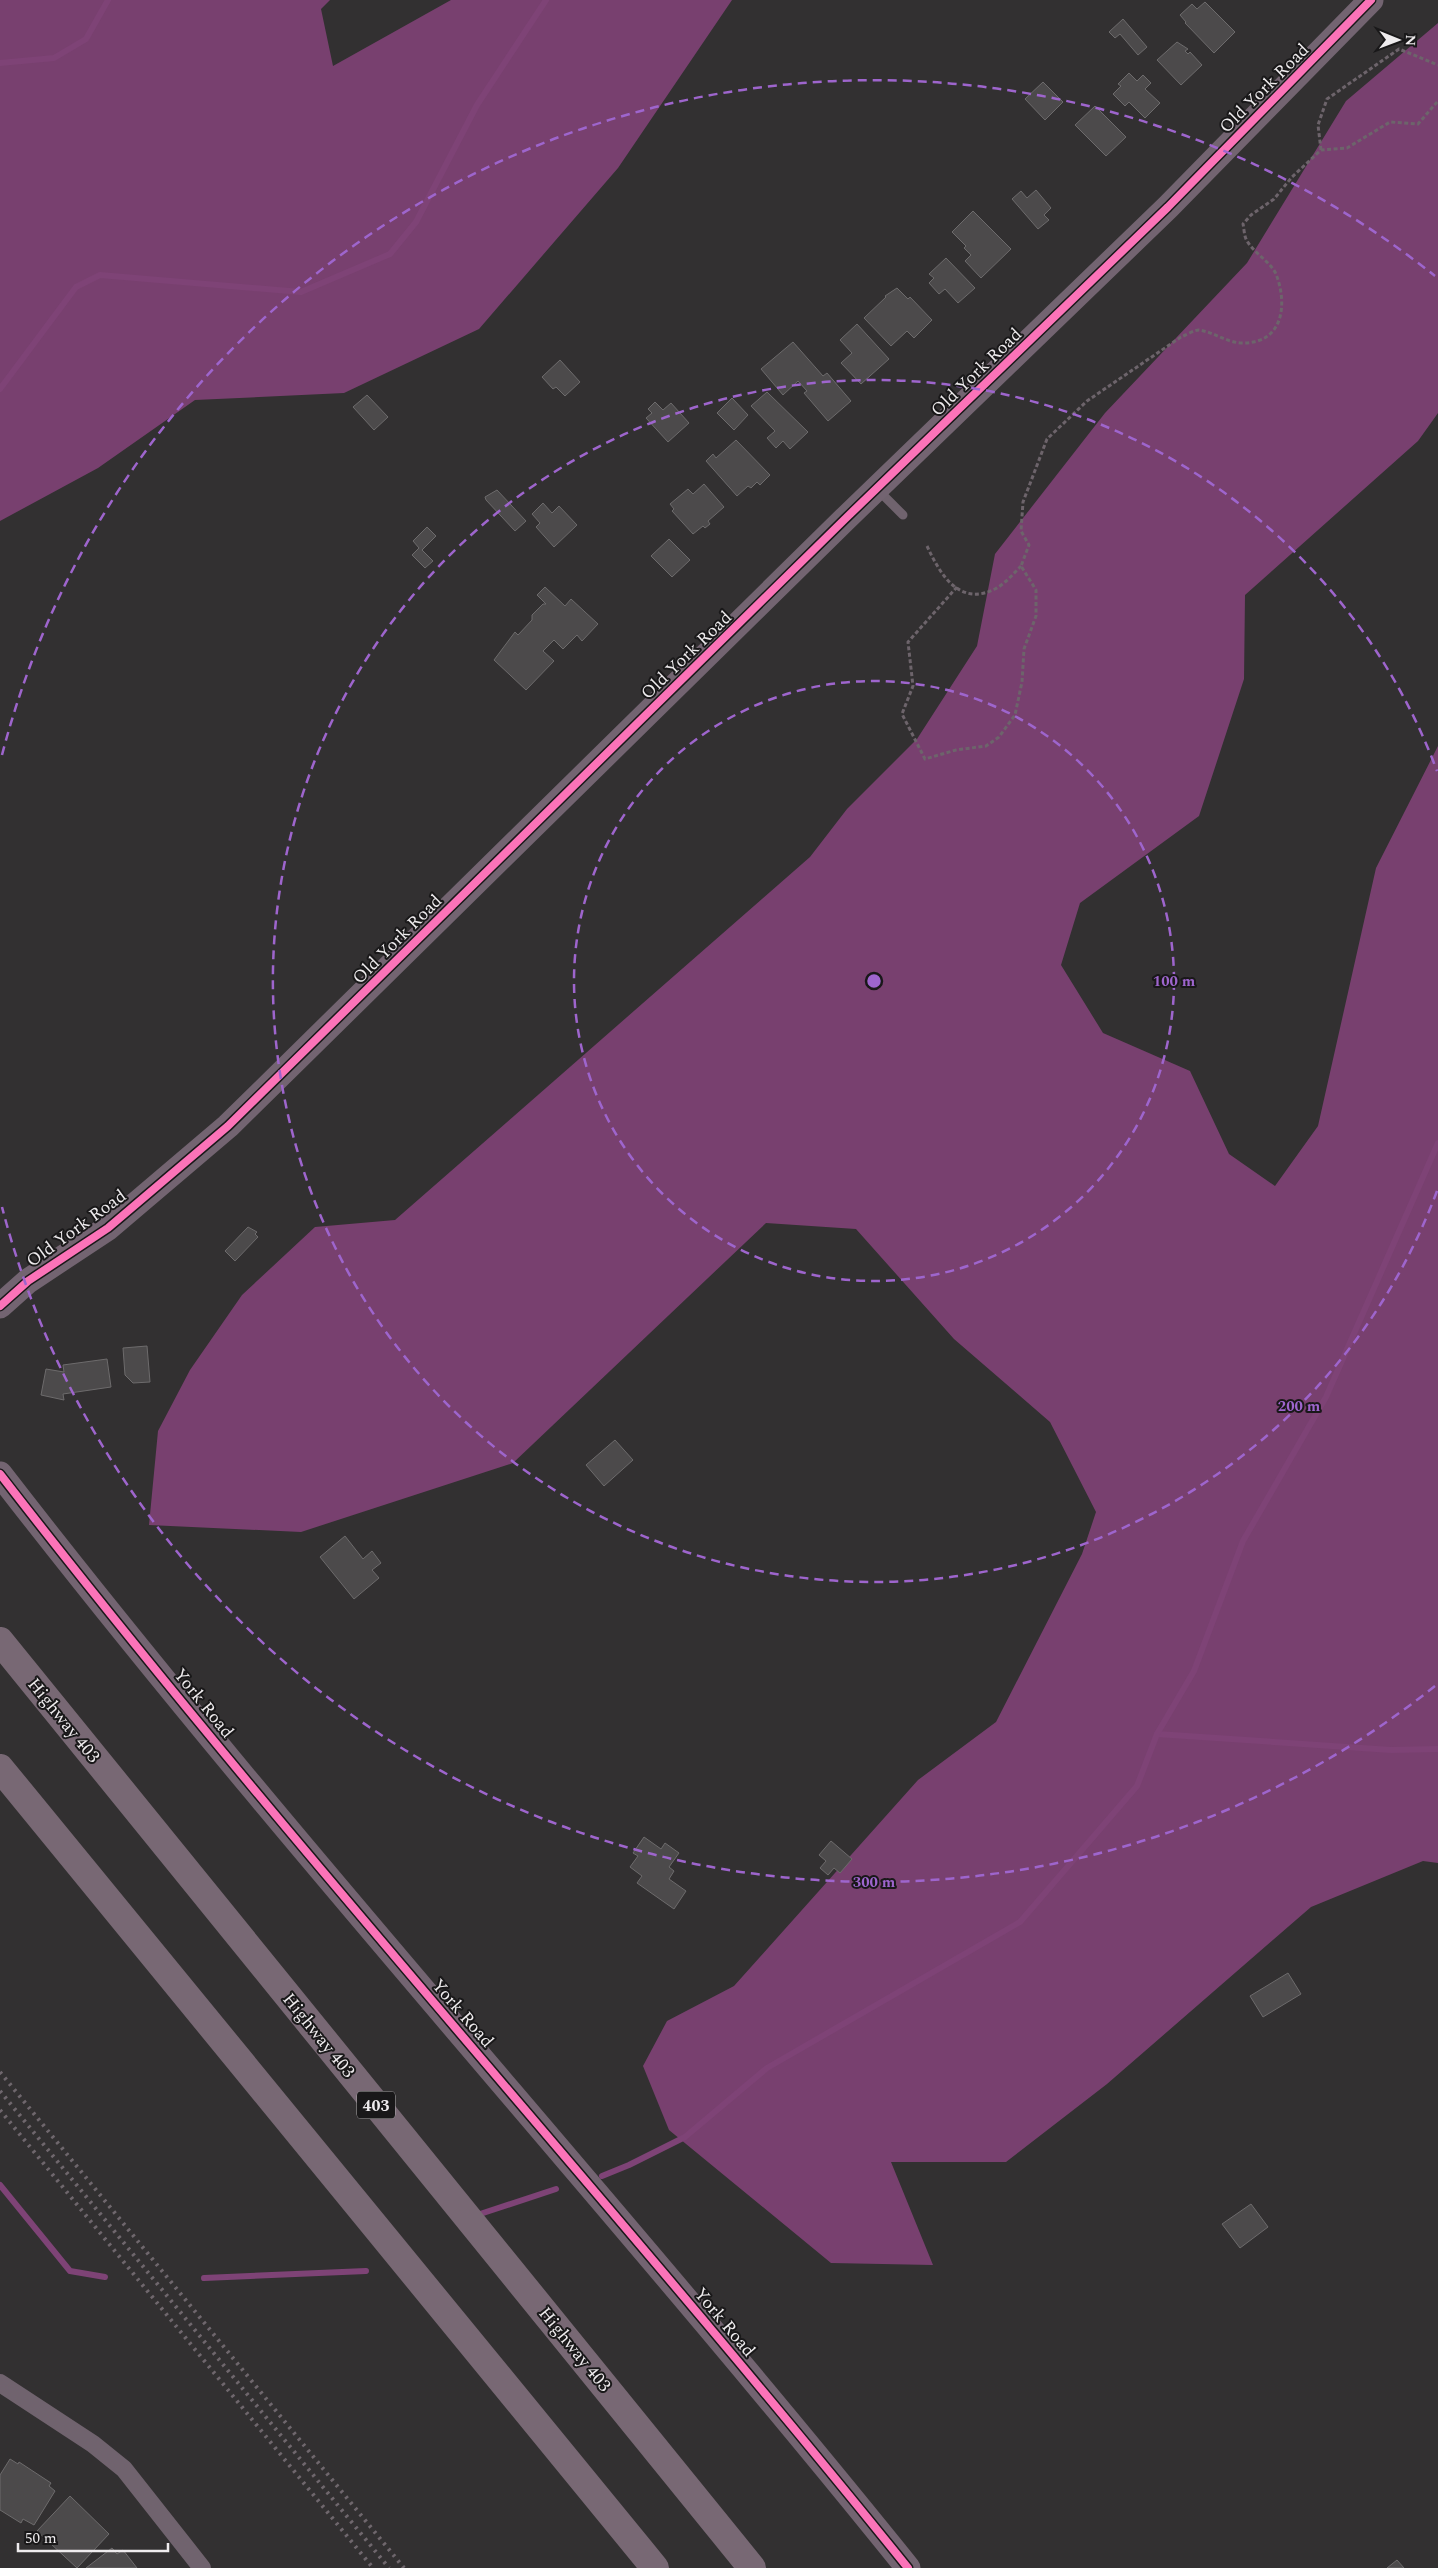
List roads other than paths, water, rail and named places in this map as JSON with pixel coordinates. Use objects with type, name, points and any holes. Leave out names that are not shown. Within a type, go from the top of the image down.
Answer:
[{"type":"highway","name":"Highway 403","points":[[0,1641],[752,2568]]},
{"type":"highway","points":[[0,1768],[655,2568]]},
{"type":"street","name":"Old York Road","points":[[0,1306],[28,1281],[108,1228],[228,1126],[877,489],[1168,207],[1371,0]]},
{"type":"street","name":"York Road","points":[[0,1474],[142,1651],[369,1927],[600,2196],[908,2568]]},
{"type":"street","points":[[0,2383],[93,2444],[124,2469],[202,2568]]},
{"type":"lane","points":[[877,489],[902,515]]},
{"type":"waterway","points":[[0,63],[54,58],[86,39],[108,0]]},
{"type":"waterway","points":[[0,389],[76,287],[100,275],[301,292],[390,254],[416,222],[477,105],[546,0]]},
{"type":"waterway","points":[[602,2176],[629,2165],[685,2137],[767,2068],[1020,1922],[1137,1786],[1157,1734],[1194,1671],[1243,1541],[1326,1397],[1438,1143]]},
{"type":"waterway","points":[[1157,1734],[1391,1750],[1438,1749]]},
{"type":"waterway","points":[[0,2185],[70,2271],[105,2277]]},
{"type":"waterway","points":[[474,2216],[556,2189]]},
{"type":"waterway","points":[[204,2278],[366,2271]]},
{"type":"railway","points":[[0,2072],[404,2568]]},
{"type":"railway","points":[[0,2091],[389,2568]]},
{"type":"railway","points":[[0,2110],[373,2568]]}]
